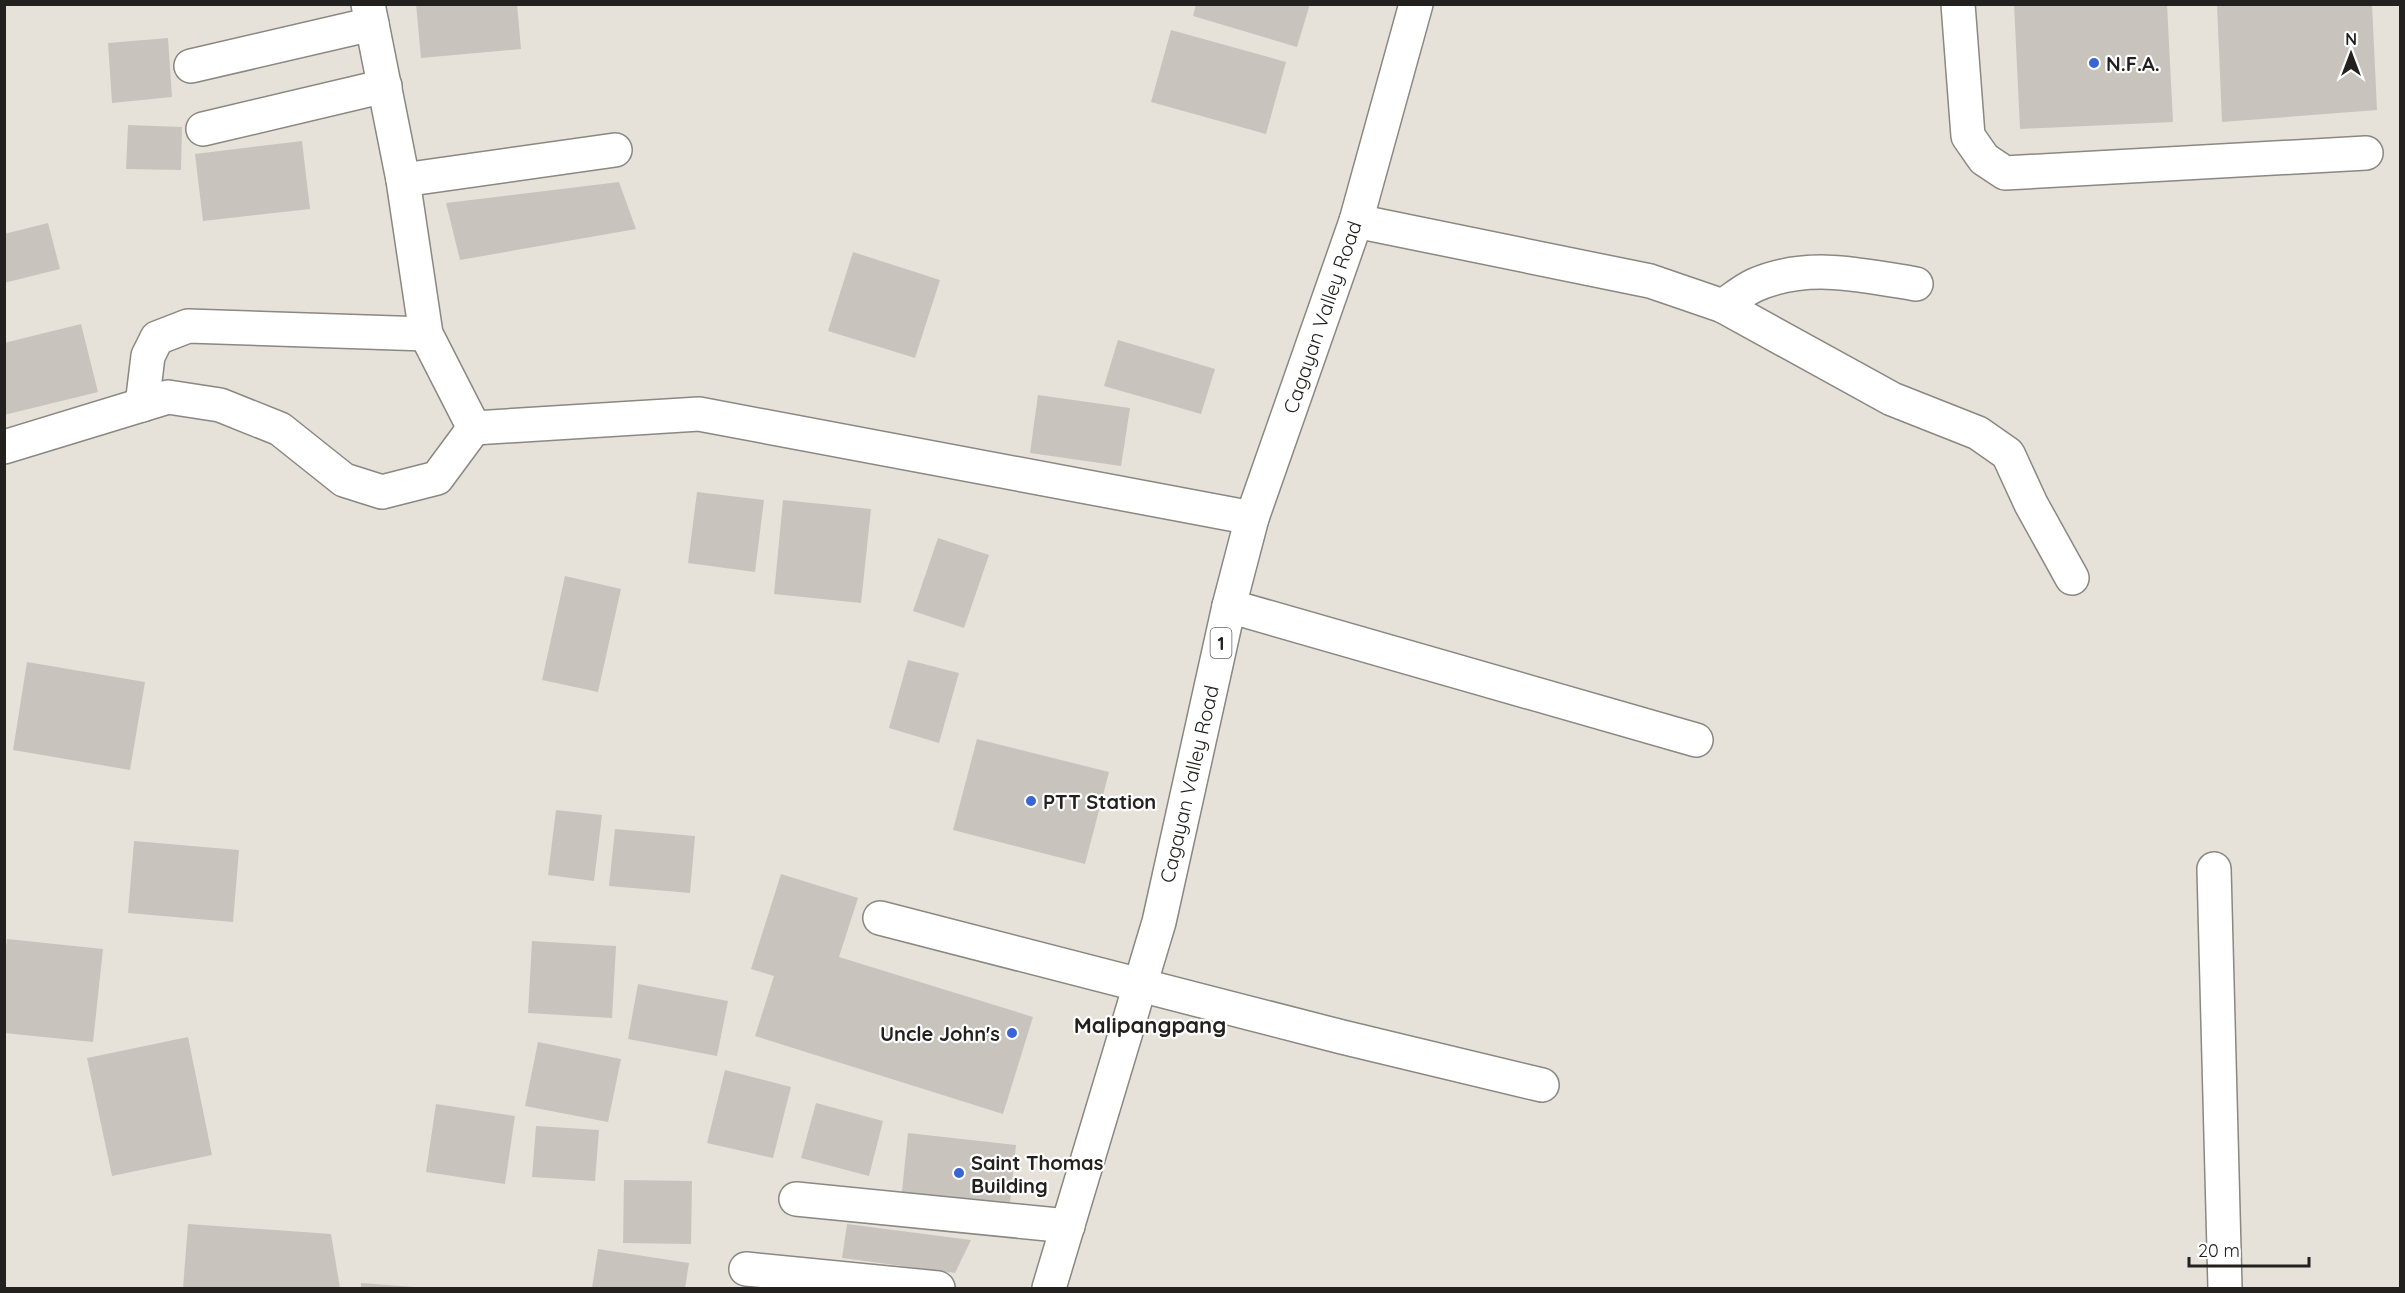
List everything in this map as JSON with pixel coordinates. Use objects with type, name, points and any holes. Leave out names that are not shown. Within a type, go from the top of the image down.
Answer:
[{"type":"main road","name":"Cagayan Valley Road","points":[[1049,1288],[1159,922],[1229,606],[1252,518],[1356,222],[1416,4]]},
{"type":"main road","points":[[1958,4],[1968,136],[1984,159],[2005,173],[2366,153]]},
{"type":"main road","points":[[191,66],[370,14],[403,180],[426,334],[474,428]]},
{"type":"main road","points":[[203,129],[385,86]]},
{"type":"main road","points":[[403,180],[615,150]]},
{"type":"main road","points":[[1356,222],[1650,281],[1724,306],[1892,399],[1978,433],[2008,454],[2031,504],[2072,578]]},
{"type":"main road","points":[[1724,306],[1754,285],[1804,272],[1844,272],[1916,284]]},
{"type":"main road","points":[[142,405],[148,356],[157,338],[188,326],[426,334]]},
{"type":"main road","points":[[4,447],[168,397],[220,405],[280,429],[344,480],[382,492],[437,477],[474,428],[699,414],[1252,518]]},
{"type":"main road","points":[[1229,606],[1696,740]]},
{"type":"main road","points":[[2214,869],[2226,1288]]},
{"type":"main road","points":[[880,918],[1342,1037],[1542,1084]]},
{"type":"main road","points":[[796,1199],[1068,1226]]},
{"type":"main road","points":[[746,1269],[938,1288]]},
{"type":"building","points":[[416,4],[517,4],[521,49],[421,58]]},
{"type":"building","points":[[1196,4],[1310,4],[1297,47],[1193,16]]},
{"type":"building","name":"N.F.A.","points":[[2014,4],[2167,4],[2173,122],[2020,129]]},
{"type":"building","points":[[2217,4],[2372,4],[2377,110],[2222,122]]},
{"type":"building","points":[[1171,30],[1286,62],[1266,134],[1151,102]]},
{"type":"building","points":[[168,38],[172,97],[112,103],[108,43]]},
{"type":"building","points":[[128,125],[182,127],[181,170],[126,169]]},
{"type":"building","points":[[302,141],[310,209],[203,221],[195,154]]},
{"type":"building","points":[[619,182],[636,229],[460,260],[446,203]]},
{"type":"building","points":[[48,223],[60,269],[4,283],[4,234]]},
{"type":"building","points":[[853,252],[940,280],[915,358],[828,331]]},
{"type":"building","points":[[81,324],[98,392],[4,415],[4,343]]},
{"type":"building","points":[[1118,340],[1215,369],[1201,414],[1104,386]]},
{"type":"building","points":[[1038,395],[1130,408],[1121,466],[1030,453]]},
{"type":"building","points":[[697,492],[764,500],[755,572],[688,563]]},
{"type":"building","points":[[783,500],[871,509],[861,603],[774,594]]},
{"type":"building","points":[[938,538],[989,555],[964,628],[913,611]]},
{"type":"building","points":[[565,576],[621,589],[598,692],[542,680]]},
{"type":"building","points":[[908,660],[959,673],[939,743],[889,728]]},
{"type":"building","points":[[27,662],[145,682],[130,770],[13,750]]},
{"type":"building","name":"PTT Station","points":[[977,739],[1109,772],[1085,864],[953,830]]},
{"type":"building","points":[[556,810],[602,815],[594,881],[548,875]]},
{"type":"building","points":[[615,829],[695,836],[690,893],[609,886]]},
{"type":"building","points":[[134,841],[239,850],[233,922],[128,913]]},
{"type":"building","points":[[781,874],[858,898],[839,957],[1033,1017],[1003,1114],[755,1036],[774,976],[751,969]]},
{"type":"building","points":[[7,939],[103,949],[93,1042],[4,1033],[4,961]]},
{"type":"building","points":[[532,941],[616,946],[612,1018],[528,1013]]},
{"type":"building","points":[[638,984],[728,1001],[717,1056],[628,1039]]},
{"type":"building","points":[[188,1037],[212,1155],[112,1176],[87,1058]]},
{"type":"building","points":[[538,1042],[621,1059],[608,1122],[525,1106]]},
{"type":"building","points":[[725,1070],[791,1087],[773,1158],[707,1143]]},
{"type":"building","points":[[816,1103],[883,1121],[869,1176],[801,1158]]},
{"type":"building","points":[[436,1104],[515,1116],[505,1184],[426,1172]]},
{"type":"building","points":[[536,1126],[599,1130],[595,1181],[532,1177]]},
{"type":"building","name":"Saint Thomas Building","points":[[908,1133],[1016,1145],[1009,1213],[901,1201]]},
{"type":"building","points":[[624,1180],[692,1181],[691,1244],[623,1243]]},
{"type":"building","points":[[188,1224],[331,1234],[340,1288],[183,1288]]},
{"type":"building","points":[[847,1224],[971,1240],[955,1273],[842,1258]]},
{"type":"building","points":[[598,1249],[689,1263],[685,1288],[592,1288]]},
{"type":"building","points":[[361,1283],[415,1287],[415,1288],[361,1288]]},
{"type":"place","name":"N.F.A.","points":[[2094,63]]},
{"type":"place","name":"PTT Station","points":[[1031,801]]},
{"type":"place","name":"Uncle John's","points":[[1012,1033]]},
{"type":"place","name":"Saint Thomas Building","points":[[959,1173]]},
{"type":"district","name":"Malipangpang","points":[[1150,1025]]}]
